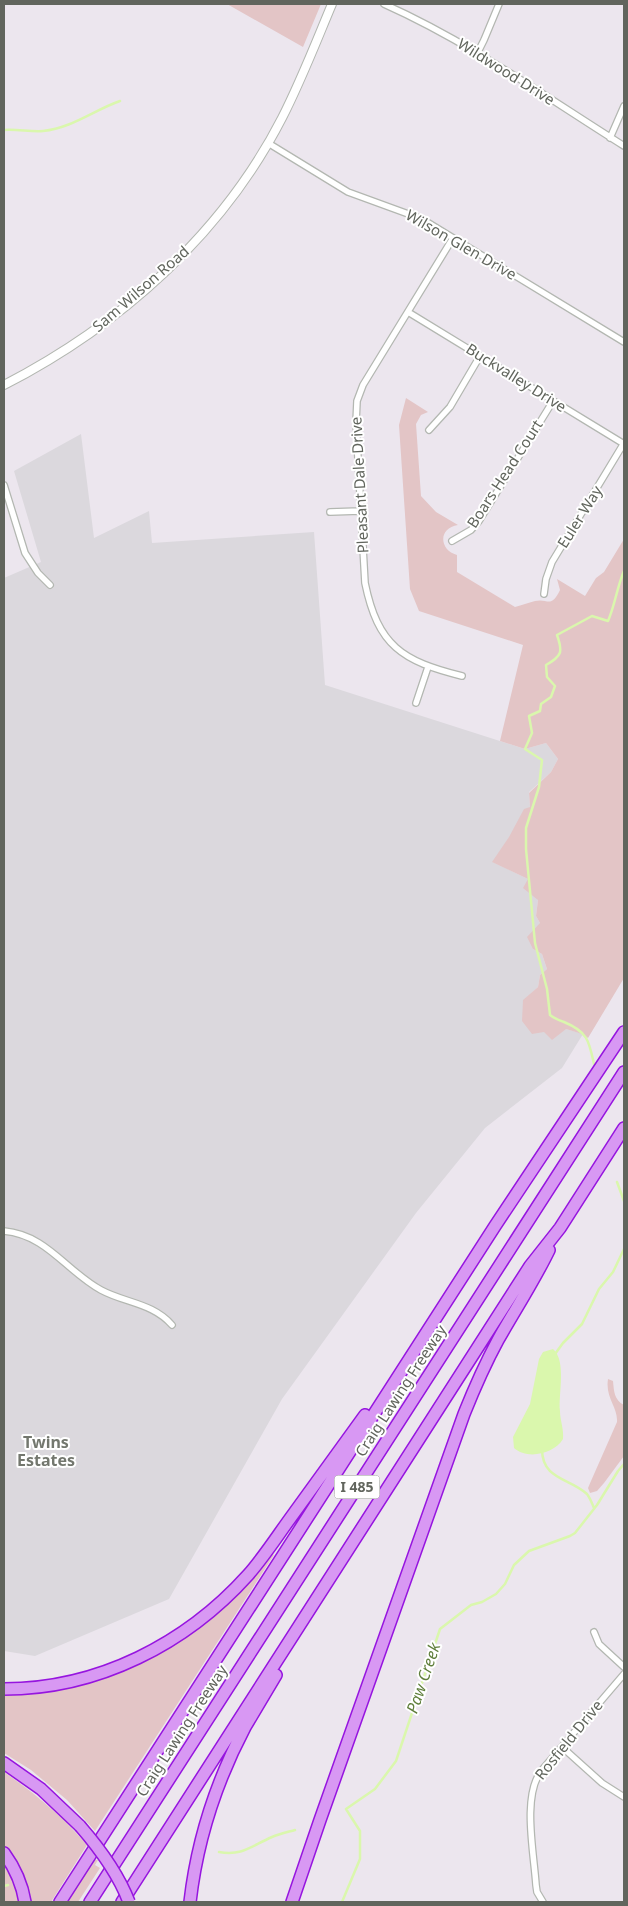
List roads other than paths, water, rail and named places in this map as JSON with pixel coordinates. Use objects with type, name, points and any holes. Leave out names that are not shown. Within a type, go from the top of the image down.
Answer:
[{"type":"highway","points":[[60,1902],[495,1226],[624,1032]]},
{"type":"highway","name":"Craig Lawing Freeway","points":[[90,1902],[624,1072]]},
{"type":"highway","name":"I 485","points":[[122,1902],[530,1266],[560,1228],[624,1128]]},
{"type":"highway","points":[[292,1902],[464,1414],[493,1349],[540,1270],[560,1228]]},
{"type":"highway","points":[[4,1690],[53,1685],[84,1678],[123,1665],[171,1640],[211,1611],[249,1574],[373,1403],[404,1367]]},
{"type":"highway","points":[[190,1902],[201,1840],[217,1787],[245,1727],[338,1567]]},
{"type":"highway","points":[[4,1763],[41,1789],[80,1826],[96,1844],[116,1873],[129,1902]]},
{"type":"highway","points":[[4,1853],[17,1873],[22,1885],[25,1902]]},
{"type":"street","name":"Sam Wilson Road","points":[[4,385],[54,358],[83,339],[125,307],[190,246],[246,177],[268,143],[302,77],[332,4]]},
{"type":"street","name":"Wildwood Drive","points":[[384,4],[416,18],[624,146]]},
{"type":"street","points":[[476,54],[500,4]]},
{"type":"street","points":[[610,138],[624,106]]},
{"type":"street","name":"Wilson Glen Drive","points":[[268,143],[348,192],[422,219],[624,342]]},
{"type":"street","name":"Pleasant Dale Drive","points":[[453,238],[371,371],[357,401],[356,441],[365,583],[370,604],[378,624],[386,639],[416,662],[462,676]]},
{"type":"street","name":"Buckvalley Drive","points":[[408,312],[624,444]]},
{"type":"street","points":[[429,430],[450,407],[480,356]]},
{"type":"street","name":"Boars Head Court","points":[[452,541],[471,530],[478,521],[553,401]]},
{"type":"street","name":"Euler Way","points":[[544,594],[546,579],[552,562],[624,444]]},
{"type":"street","points":[[4,485],[25,553],[38,573],[50,585]]},
{"type":"street","points":[[330,512],[360,511]]},
{"type":"street","points":[[416,703],[428,667]]},
{"type":"street","points":[[4,1231],[17,1233],[46,1247],[87,1282],[103,1291],[155,1310],[172,1325]]},
{"type":"street","points":[[594,1632],[599,1644],[624,1667]]},
{"type":"street","name":"Rosfield Drive","points":[[543,1902],[537,1892],[536,1885],[530,1806],[537,1777],[624,1674]]},
{"type":"street","points":[[562,1748],[602,1783],[624,1797]]},
{"type":"waterway","points":[[4,130],[43,131],[54,129],[73,123],[120,101]]},
{"type":"waterway","points":[[594,1064],[589,1043],[583,1034],[550,1015],[547,989],[535,943],[526,849],[526,828],[539,787],[542,760],[525,749],[532,733],[529,716],[540,711],[541,704],[551,697],[555,686],[547,677],[546,665],[560,653],[557,635],[592,616],[608,621],[624,571]]},
{"type":"waterway","points":[[617,1182],[624,1201]]},
{"type":"waterway","points":[[555,1354],[582,1324],[599,1289],[613,1272],[624,1249]]},
{"type":"waterway","points":[[542,1449],[543,1459],[552,1473],[587,1494],[594,1508]]},
{"type":"waterway","name":"Paw Creek","points":[[342,1902],[360,1859],[360,1831],[346,1809],[375,1789],[396,1761],[440,1629],[471,1605],[482,1602],[496,1594],[505,1584],[514,1565],[529,1551],[575,1533],[597,1505],[624,1464]]},
{"type":"waterway","name":"Paw Creek","points":[[219,1852],[234,1853],[241,1851],[275,1836],[295,1830]]},
{"type":"waterway","name":"Paw Creek","points":[[4,1886],[8,1885]]},
{"type":"district","name":"Twins Estates","points":[[46,1451]]}]
